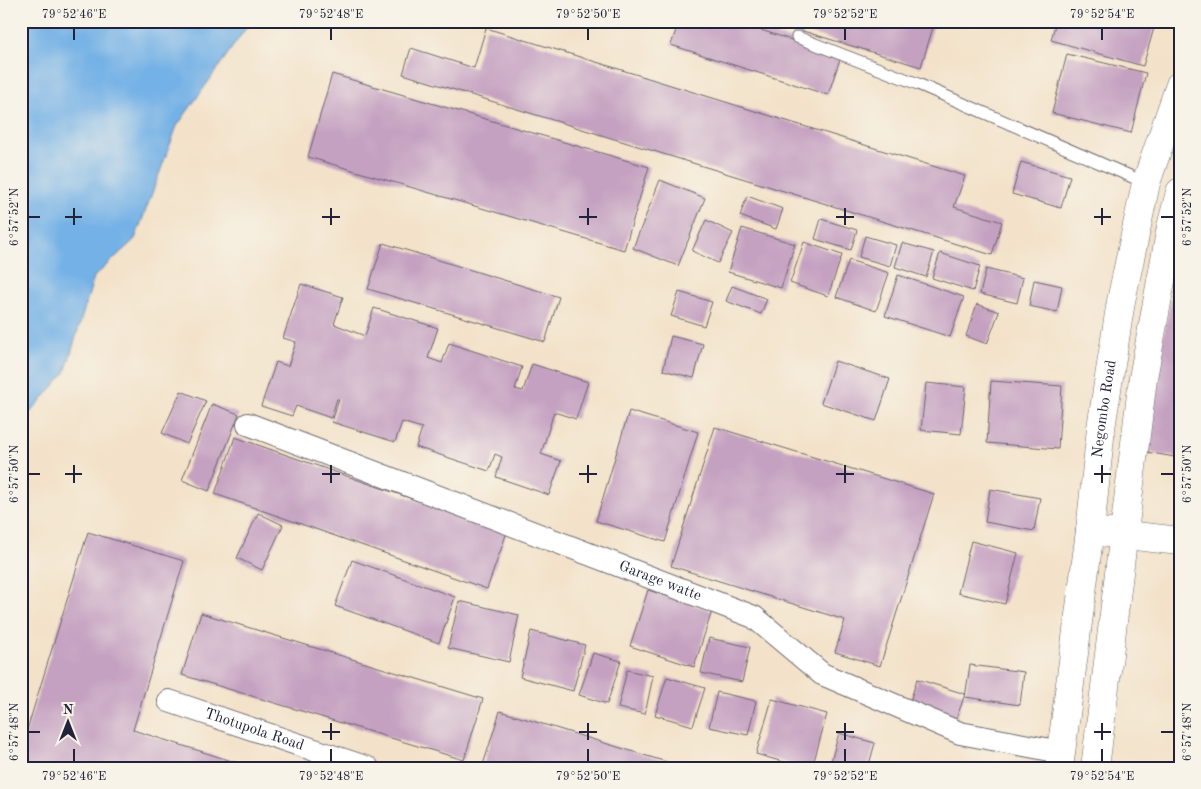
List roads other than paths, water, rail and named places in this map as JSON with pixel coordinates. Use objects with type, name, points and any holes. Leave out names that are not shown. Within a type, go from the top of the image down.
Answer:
[{"type":"main road","name":"Negombo Road","points":[[1060,760],[1090,531],[1101,428],[1121,301],[1146,183],[1180,85]]},
{"type":"main road","points":[[1095,768],[1143,378],[1171,227],[1180,192]]},
{"type":"main road","points":[[1090,531],[1180,541]]},
{"type":"street","name":"Garage watte","points":[[248,424],[754,617],[822,674],[960,733],[1060,760]]},
{"type":"street","name":"Thotupola Road","points":[[169,701],[368,768]]},
{"type":"lane","points":[[796,37],[918,84],[1146,183]]},
{"type":"water","points":[[21,21],[251,21],[177,126],[135,239],[94,277],[65,373],[21,423]]}]
